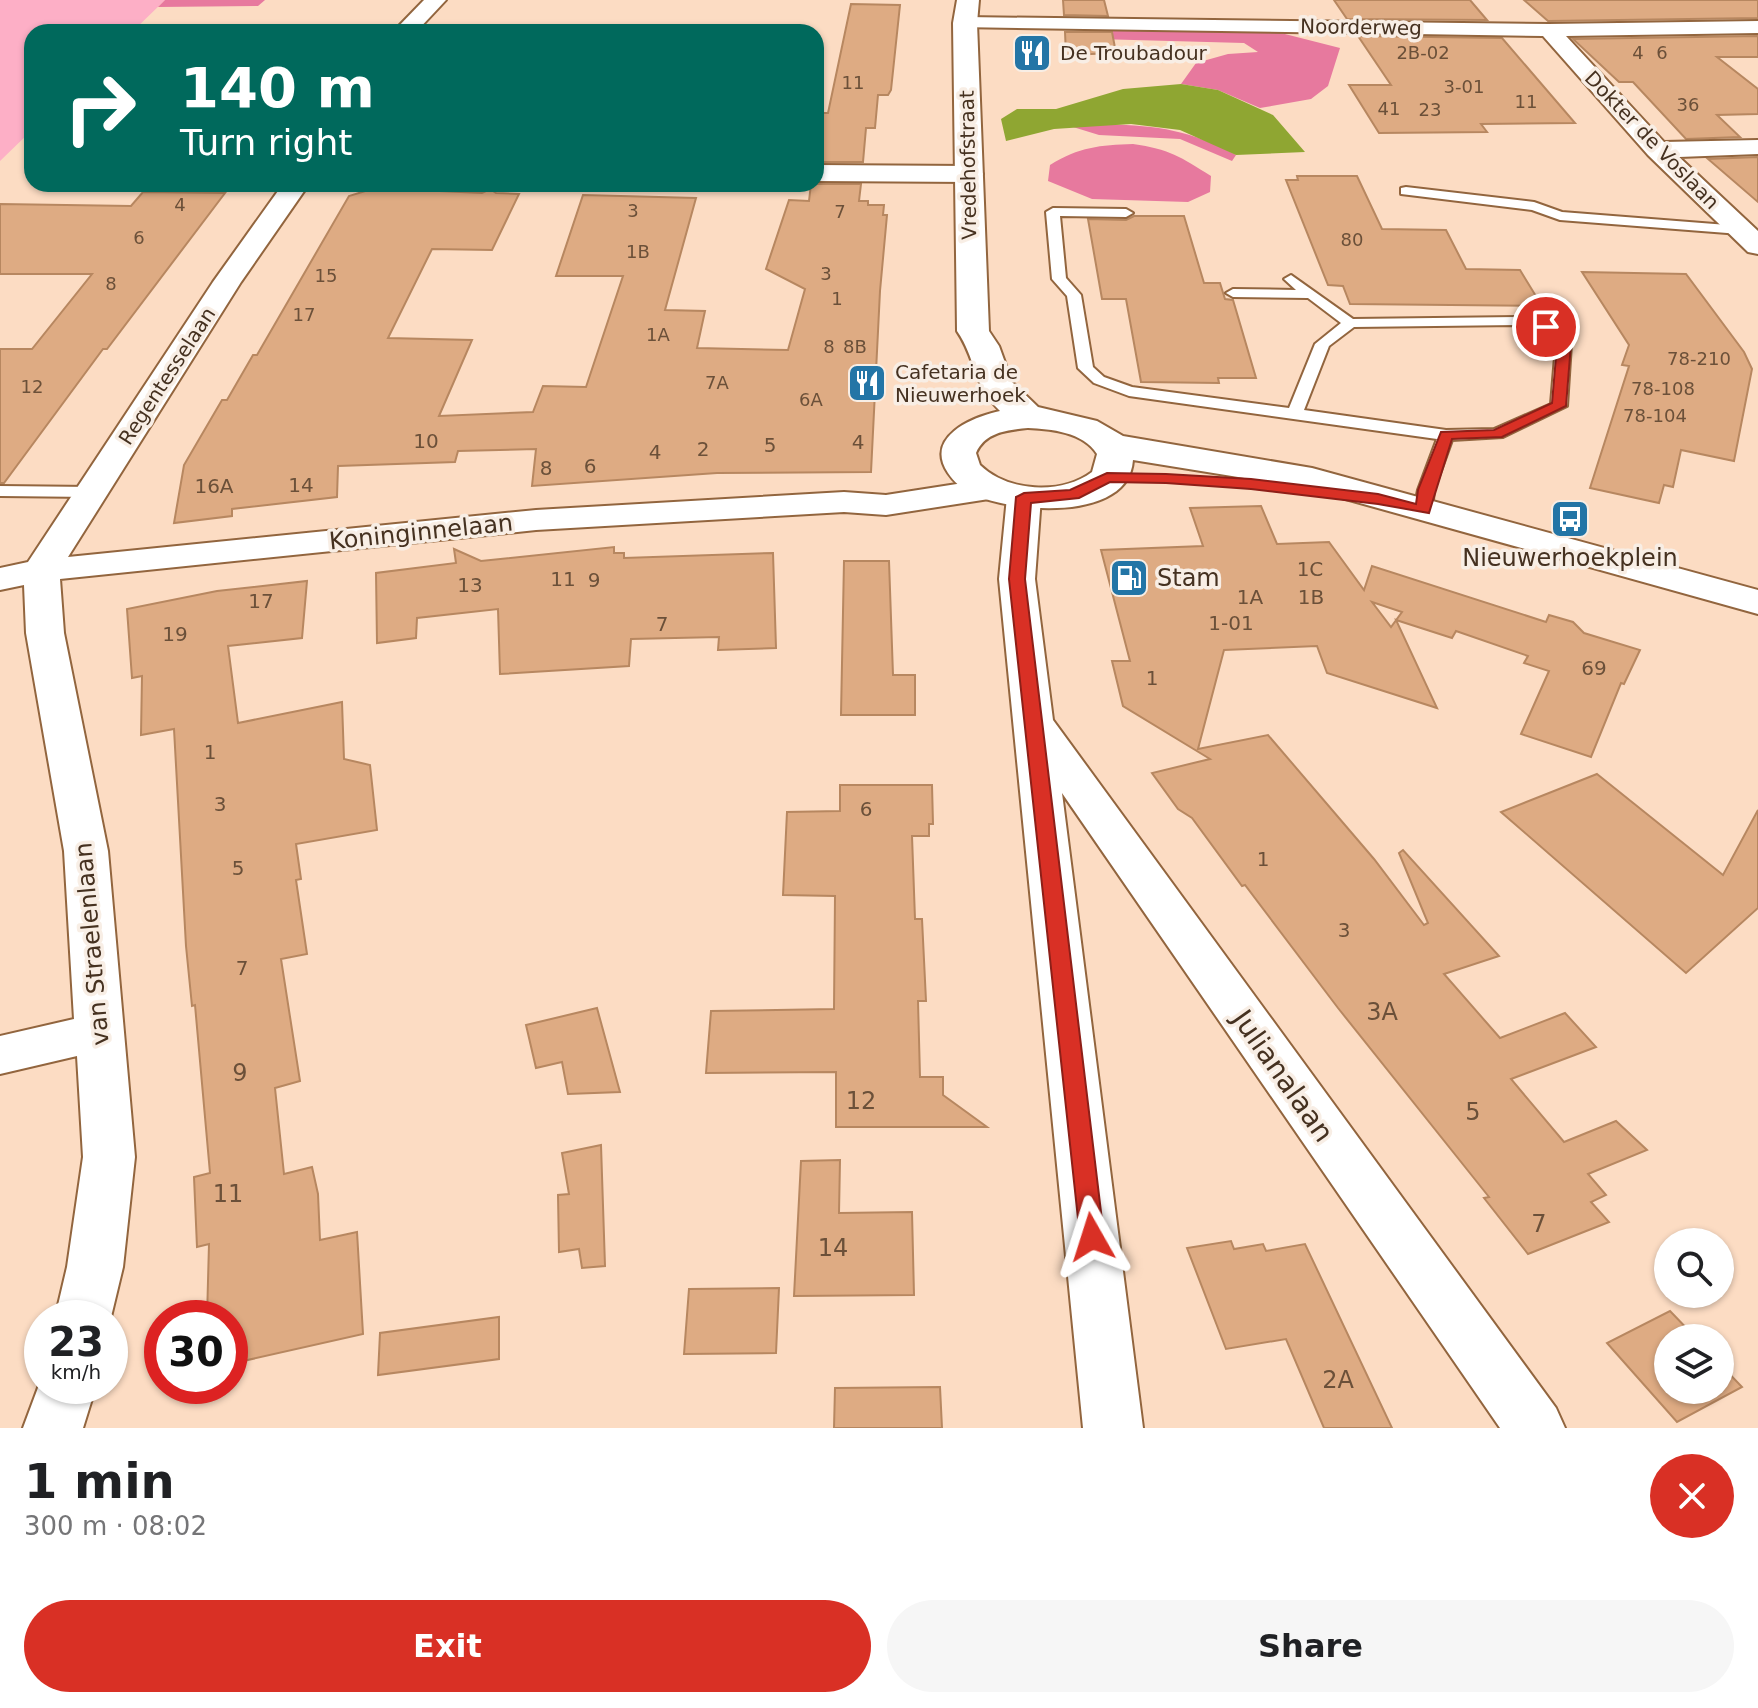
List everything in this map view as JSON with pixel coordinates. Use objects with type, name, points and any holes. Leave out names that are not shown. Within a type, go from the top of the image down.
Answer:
[{"type":"main road","name":"Vredehofstraat","points":[[966,11],[973,331],[963,348],[960,374],[981,427]]},
{"type":"main road","name":"Vredehofstraat","points":[[973,331],[986,349],[990,374],[1002,393],[1028,417]]},
{"type":"main road","points":[[1108,462],[1074,495],[1043,499],[1006,493],[966,473],[959,462],[960,444],[981,427],[1028,417],[1067,421],[1084,427],[1108,462],[1378,499],[1758,602]]},
{"type":"street","points":[[412,24],[436,0]]},
{"type":"street","name":"Noorderweg","points":[[966,11],[1549,30],[1758,27]]},
{"type":"street","name":"Dokter de Voslaan","points":[[1549,30],[1657,150],[1749,238]]},
{"type":"street","points":[[1657,150],[1758,147]]},
{"type":"street","points":[[824,173],[970,174]]},
{"type":"street","name":"Regentesselaan","points":[[21,575],[92,492],[227,282],[290,192]]},
{"type":"street","name":"Koninginnelaan","points":[[844,502],[926,480],[959,462]]},
{"type":"street","points":[[1006,493],[1113,1428]]},
{"type":"street","name":"Koninginnelaan","points":[[21,575],[536,520],[844,502],[886,505],[1006,493]]},
{"type":"street","name":"van Straelenlaan","points":[[21,575],[45,633],[86,851],[109,1157],[95,1267],[87,1300]]},
{"type":"street","name":"Julianalaan","points":[[1034,722],[1535,1428]]},
{"type":"street","points":[[0,1055],[100,1032]]},
{"type":"street","points":[[53,1428],[61,1404]]},
{"type":"lane","points":[[1406,191],[1534,206],[1560,216],[1749,238]]},
{"type":"lane","points":[[1126,213],[1053,212],[1059,279],[1074,295],[1086,368],[1099,380],[1129,391],[1294,415],[1446,435],[1497,434],[1559,406],[1564,344],[1546,327],[1517,321],[1350,323],[1322,344],[1294,415]]},
{"type":"lane","points":[[1291,279],[1350,323]]},
{"type":"lane","points":[[1233,293],[1312,294]]},
{"type":"lane","points":[[1423,510],[1426,490],[1446,435]]},
{"type":"lane","points":[[0,491],[92,492]]},
{"type":"shaded area","points":[[0,0],[165,0],[140,24],[24,24],[24,138],[0,161]]},
{"type":"shaded area","points":[[165,0],[265,0],[258,6],[158,7]]},
{"type":"shaded area","points":[[1097,29],[1277,32],[1340,48],[1328,86],[1311,99],[1260,108],[1218,90],[1181,84],[1196,63],[1228,54],[1258,52],[1244,43],[1097,39]]},
{"type":"shaded area","points":[[1181,84],[1218,90],[1273,115],[1305,152],[1236,155],[1180,130],[1131,124],[1054,129],[1006,141],[1001,119],[1017,109],[1056,109],[1123,89]]},
{"type":"shaded area","points":[[1108,124],[1174,131],[1204,140],[1236,155],[1232,161],[1180,139],[1099,135],[1073,127]]},
{"type":"shaded area","points":[[1133,144],[1166,151],[1201,169],[1211,176],[1210,192],[1188,202],[1092,199],[1048,181],[1050,165],[1071,154],[1100,146]]},
{"type":"building","points":[[1063,0],[1104,0],[1108,16],[1064,15]]},
{"type":"building","points":[[1334,0],[1470,0],[1487,20],[1347,19]]},
{"type":"building","points":[[1524,0],[1758,0],[1758,18],[1548,21]]},
{"type":"building","points":[[851,4],[900,5],[891,90],[888,95],[878,95],[875,128],[866,128],[863,162],[824,162],[824,113],[828,113]]},
{"type":"building","points":[[1065,32],[1112,32],[1116,53],[1066,55]]},
{"type":"building","points":[[1358,36],[1502,38],[1575,123],[1481,124],[1487,132],[1379,133],[1349,85],[1391,85]]},
{"type":"building","points":[[1758,36],[1758,57],[1717,57],[1758,89],[1758,114],[1717,115],[1740,137],[1686,139],[1633,82],[1619,82],[1573,39]]},
{"type":"building","points":[[1758,157],[1758,202],[1708,159]]},
{"type":"building","points":[[1297,176],[1357,176],[1382,229],[1446,230],[1466,269],[1520,270],[1542,306],[1350,304],[1343,286],[1328,285],[1286,180],[1298,180]]},
{"type":"building","points":[[824,184],[861,184],[859,201],[868,201],[868,205],[884,205],[883,215],[887,215],[871,472],[717,473],[532,486],[536,449],[458,451],[455,462],[338,466],[337,497],[232,509],[232,516],[174,523],[184,465],[222,400],[227,400],[253,355],[257,355],[349,196],[362,192],[519,194],[492,250],[432,249],[388,338],[472,340],[439,416],[533,412],[543,386],[586,387],[623,276],[556,276],[583,195],[696,198],[665,310],[705,311],[697,348],[788,350],[805,289],[766,269],[789,200],[809,201],[810,192],[824,192]]},
{"type":"building","points":[[143,192],[225,193],[107,349],[103,349],[4,483],[0,483],[0,349],[32,349],[92,274],[0,274],[0,204],[131,206]]},
{"type":"building","points":[[1134,216],[1184,216],[1204,283],[1220,283],[1225,299],[1233,300],[1256,378],[1218,378],[1219,383],[1141,382],[1126,299],[1102,299],[1088,219],[1126,220]]},
{"type":"building","points":[[1582,272],[1686,274],[1744,352],[1752,369],[1734,461],[1681,450],[1673,487],[1664,485],[1659,503],[1590,488],[1629,366],[1622,365],[1629,345]]},
{"type":"building","points":[[1261,506],[1277,544],[1329,542],[1364,590],[1372,566],[1546,622],[1549,615],[1573,622],[1584,633],[1640,650],[1624,684],[1621,683],[1591,757],[1521,734],[1549,671],[1524,663],[1528,656],[1456,631],[1452,638],[1396,620],[1437,708],[1327,673],[1317,646],[1224,650],[1198,749],[1268,735],[1374,859],[1424,925],[1428,923],[1399,853],[1403,850],[1499,956],[1444,974],[1500,1038],[1565,1013],[1596,1047],[1511,1079],[1564,1142],[1616,1121],[1647,1150],[1588,1174],[1606,1195],[1591,1202],[1609,1222],[1528,1254],[1484,1198],[1489,1197],[1338,1008],[1245,885],[1242,886],[1192,818],[1178,809],[1152,773],[1210,759],[1123,706],[1112,661],[1130,661],[1101,550],[1203,546],[1190,508]],"holes":[[[1372,602],[1402,612],[1391,627]]]},
{"type":"building","points":[[614,547],[614,553],[624,553],[624,558],[773,553],[776,648],[718,650],[719,637],[631,639],[629,666],[500,674],[498,609],[417,618],[416,638],[377,643],[376,573],[456,563],[454,549],[481,561]]},
{"type":"building","points":[[844,561],[889,561],[893,675],[915,675],[915,715],[841,715]]},
{"type":"building","points":[[307,581],[302,638],[228,646],[238,723],[342,702],[344,759],[370,765],[377,830],[296,844],[301,879],[296,880],[307,954],[281,959],[300,1081],[275,1088],[284,1174],[312,1167],[318,1194],[320,1240],[357,1232],[363,1334],[248,1360],[248,1300],[207,1300],[209,1244],[197,1247],[194,1177],[210,1173],[195,1005],[192,1006],[186,946],[174,729],[141,735],[142,676],[132,678],[127,609],[217,591]]},
{"type":"building","points":[[1597,774],[1723,875],[1758,810],[1758,908],[1686,973],[1501,812]]},
{"type":"building","points":[[840,785],[932,785],[933,824],[929,824],[929,836],[912,836],[915,919],[922,919],[926,1001],[918,1001],[920,1077],[943,1077],[943,1095],[987,1127],[836,1127],[836,1072],[706,1073],[711,1011],[834,1009],[835,896],[783,895],[787,812],[840,811]]},
{"type":"building","points":[[597,1008],[620,1092],[568,1094],[562,1062],[536,1068],[526,1025]]},
{"type":"building","points":[[601,1145],[605,1266],[582,1268],[579,1249],[559,1252],[558,1195],[569,1194],[562,1153]]},
{"type":"building","points":[[840,1160],[839,1213],[912,1212],[914,1295],[794,1296],[801,1161]]},
{"type":"building","points":[[1231,1241],[1234,1249],[1263,1244],[1266,1251],[1305,1244],[1392,1428],[1324,1428],[1286,1339],[1226,1349],[1187,1248]]},
{"type":"building","points":[[779,1288],[776,1353],[684,1354],[689,1289]]},
{"type":"building","points":[[1670,1311],[1683,1324],[1654,1324],[1654,1396],[1607,1343]]},
{"type":"building","points":[[499,1317],[499,1359],[378,1375],[380,1333]]},
{"type":"building","points":[[1734,1379],[1742,1387],[1734,1391]]},
{"type":"building","points":[[940,1387],[942,1428],[834,1428],[835,1388]]},
{"type":"building","points":[[1661,1404],[1710,1404],[1677,1422]]},
{"type":"place","name":"De Troubadour","points":[[1032,53]]},
{"type":"place","name":"Cafetaria de Nieuwerhoek","points":[[867,383]]},
{"type":"place","name":"Nieuwerhoekplein","points":[[1570,519]]},
{"type":"place","name":"Stam","points":[[1129,578]]},
{"type":"route","points":[[1092,1237],[1017,579],[1024,497],[1043,499],[1074,495],[1107,478],[1166,479],[1251,484],[1332,496],[1378,499],[1423,510],[1426,490],[1446,435],[1497,434],[1559,406],[1564,344],[1546,327]]}]
